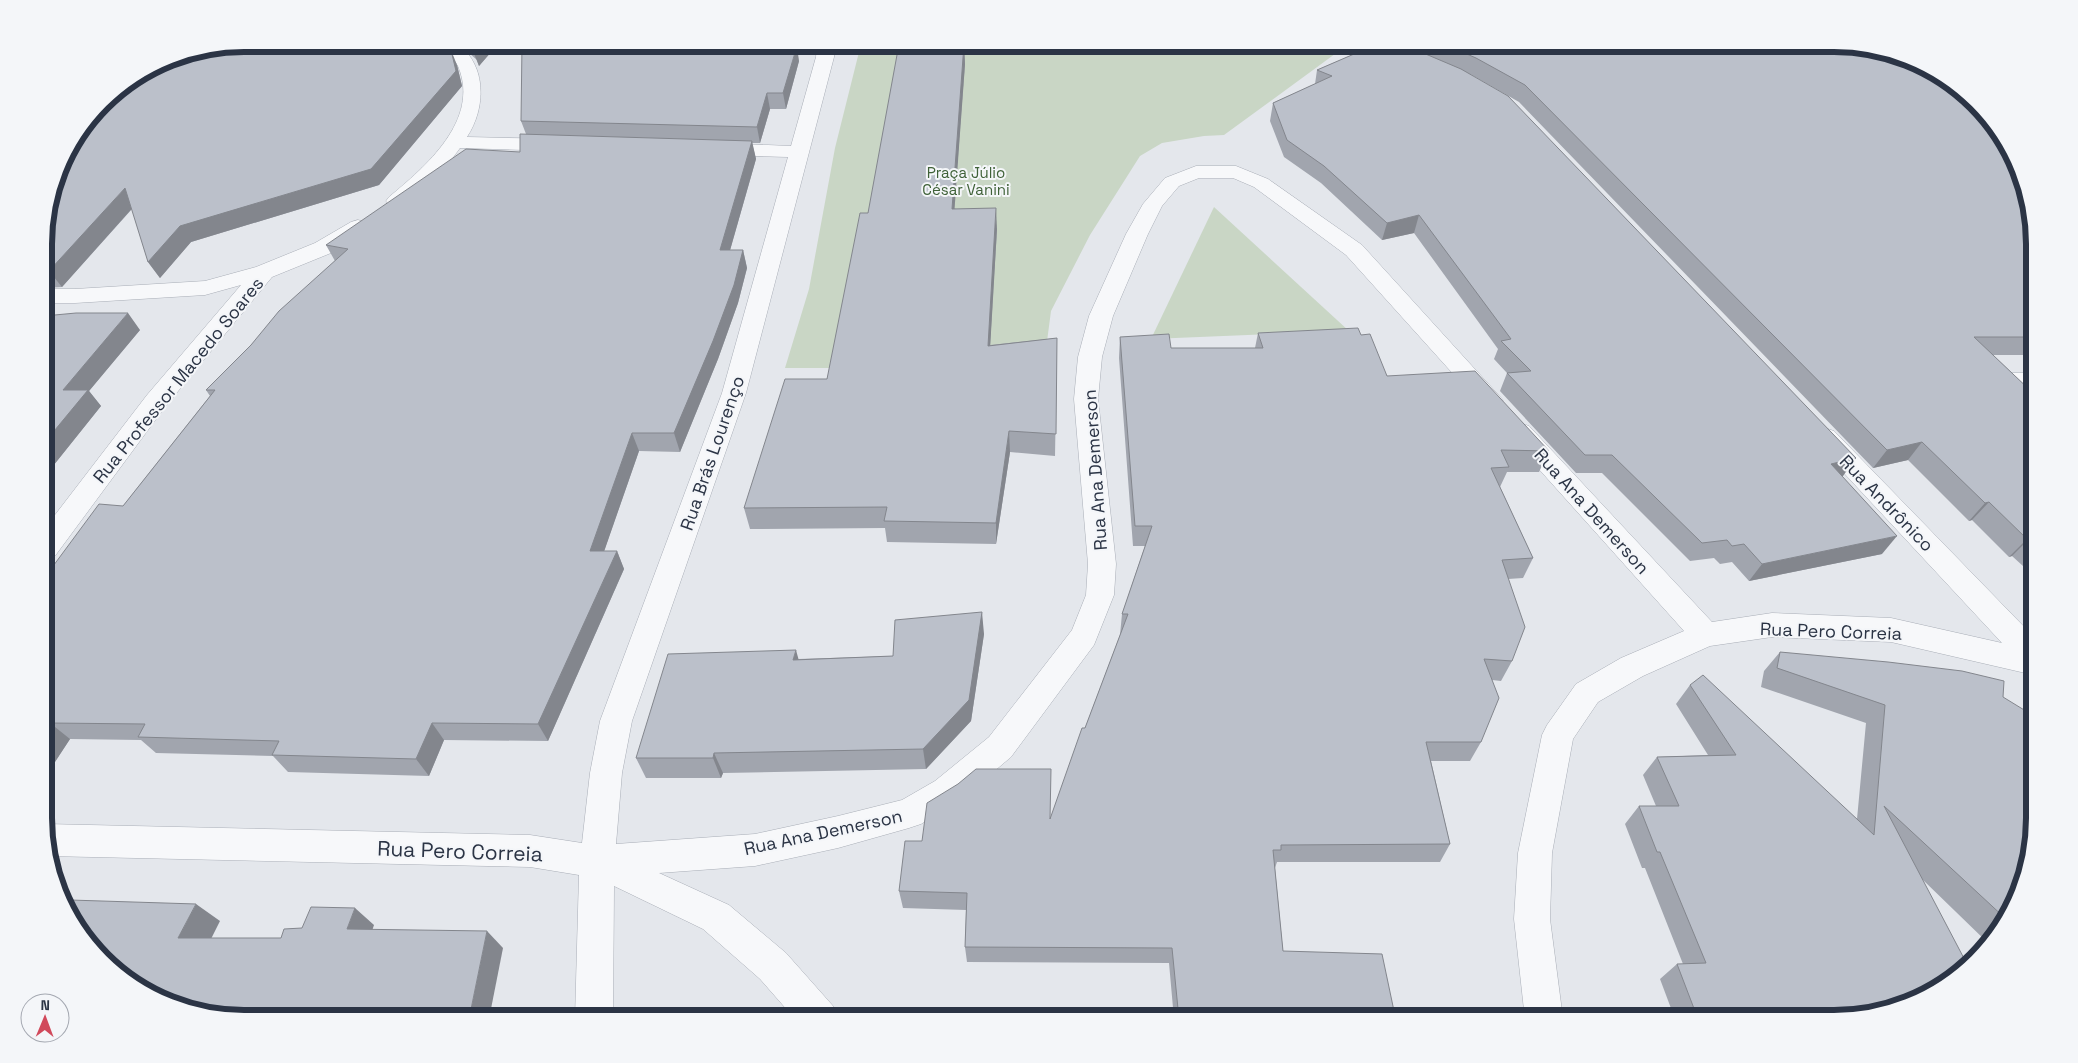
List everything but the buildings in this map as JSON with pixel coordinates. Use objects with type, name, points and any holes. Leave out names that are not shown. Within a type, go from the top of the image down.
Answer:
[{"type":"street","name":"Rua Professor Macedo Soares","points":[[52,539],[156,401],[264,272],[323,248],[377,215],[425,177],[455,142],[469,113],[473,86],[467,62],[455,52]]},
{"type":"street","name":"Rua Brás Lourenço","points":[[594,1010],[597,861],[606,773],[616,721],[734,394],[825,52]]},
{"type":"street","points":[[455,142],[579,146]]},
{"type":"street","points":[[697,149],[800,152]]},
{"type":"street","name":"Rua Ana Demerson","points":[[597,861],[755,850],[909,814],[947,792],[1000,747],[1084,636],[1100,594],[1102,564],[1086,399],[1090,357],[1100,316],[1137,234],[1153,204],[1172,182],[1196,172],[1236,172],[1261,183],[1354,250],[1706,635]]},
{"type":"street","points":[[52,296],[205,288],[264,272]]},
{"type":"street","points":[[2006,381],[2026,381]]},
{"type":"street","name":"Rua Andrônico","points":[[1807,418],[2026,649]]},
{"type":"street","name":"Rua Pero Correia","points":[[1543,1010],[1532,919],[1535,853],[1558,735],[1587,694],[1632,667],[1706,635],[1772,625],[1891,630],[2026,662]]},
{"type":"street","name":"Rua Pero Correia","points":[[54,840],[530,851],[597,861],[716,917],[773,966],[812,1010]]},
{"type":"green space","name":"Praça Júlio César Vanini","points":[[859,52],[1338,52],[1224,135],[1204,136],[1162,143],[1140,156],[1090,235],[1051,311],[1046,349],[938,368],[785,368],[809,289],[835,148]]},
{"type":"green space","points":[[1214,207],[1349,331],[1151,339]]}]
